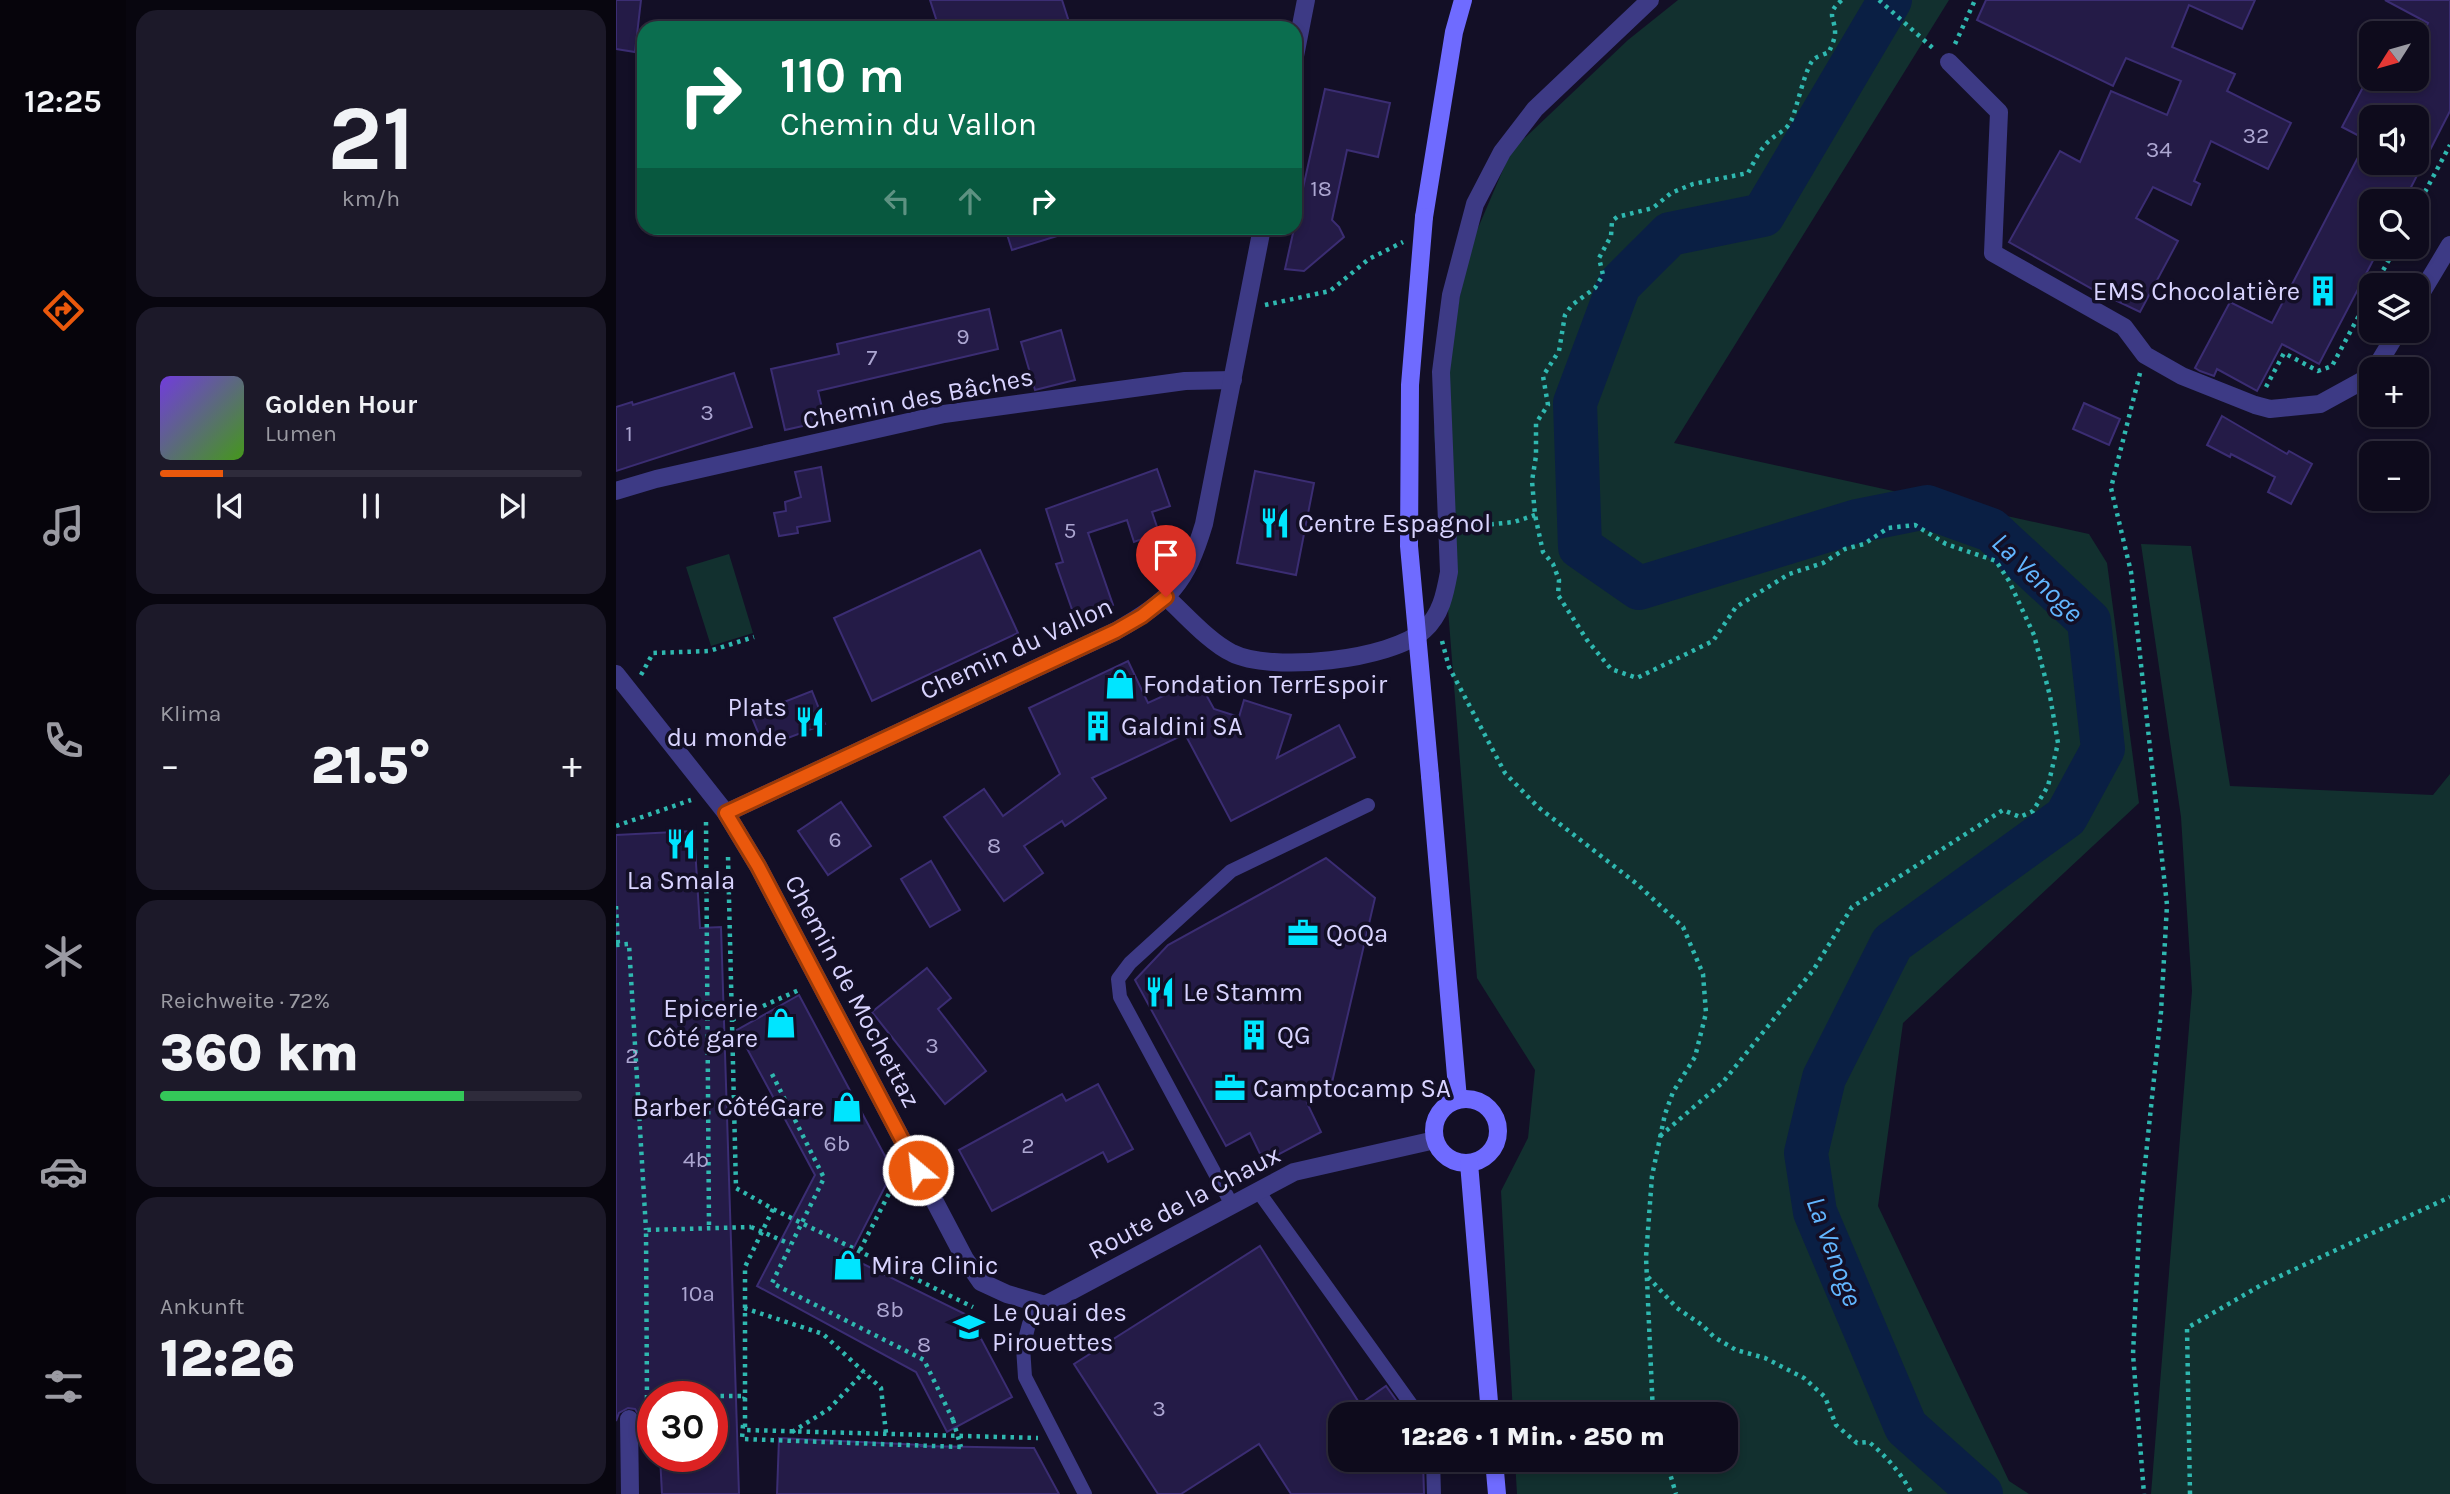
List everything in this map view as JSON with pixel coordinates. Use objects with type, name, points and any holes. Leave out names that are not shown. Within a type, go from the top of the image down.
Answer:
[{"type":"main road","points":[[1458,1099],[1409,546],[1410,385],[1424,217],[1454,32],[1463,0]]},
{"type":"main road","points":[[1458,1099],[1479,1101],[1488,1106],[1498,1125],[1495,1146],[1488,1154],[1469,1163],[1448,1158],[1434,1140],[1433,1129],[1441,1110],[1458,1099]]},
{"type":"main road","points":[[1469,1163],[1489,1402]]},
{"type":"main road","points":[[1495,1472],[1497,1494]]},
{"type":"street","points":[[1302,21],[1306,0]]},
{"type":"street","points":[[1166,597],[1219,645],[1257,662],[1284,663],[1367,655],[1399,646],[1424,631],[1443,603],[1449,572],[1441,372],[1451,295],[1475,204],[1502,152],[1535,110],[1650,0]]},
{"type":"street","points":[[1949,62],[1999,112],[1993,253],[2124,327],[2145,355],[2162,365],[2182,376],[2255,405],[2270,409],[2320,404],[2359,383]]},
{"type":"street","name":"Chemin du Vallon","points":[[726,813],[1116,631],[1142,616],[1166,597],[1184,576],[1203,524],[1261,235]]},
{"type":"street","points":[[2429,280],[2450,245]]},
{"type":"street","name":"Chemin des Bâches","points":[[616,491],[656,479],[944,414],[1185,381],[1233,380]]},
{"type":"street","name":"Chemin de Mochettaz","points":[[616,674],[726,813],[758,866],[965,1259],[981,1282],[1007,1294],[1045,1305]]},
{"type":"street","name":"Route de la Chaux","points":[[1045,1305],[1294,1171],[1434,1140]]},
{"type":"street","points":[[629,1419],[630,1494]]},
{"type":"lane","points":[[1232,1205],[1120,997],[1118,979],[1129,963],[1231,871],[1368,805]]},
{"type":"lane","points":[[1258,1191],[1409,1402]]},
{"type":"lane","points":[[1045,1305],[1029,1324],[1023,1347],[1024,1377],[1085,1494]]},
{"type":"lane","points":[[1433,1472],[1434,1494]]},
{"type":"path","points":[[1660,1136],[1723,1082],[1814,969],[1852,907],[2003,810],[2020,817],[2033,811],[2048,786],[2058,743],[2050,696],[2034,635],[2009,580],[1996,561],[1946,544],[1914,525],[1888,528],[1864,544],[1845,549],[1823,563],[1789,574],[1736,607],[1713,641],[1637,678],[1611,669],[1587,640],[1558,595],[1559,580],[1553,564],[1543,552],[1535,515],[1532,481],[1536,456],[1536,423],[1548,405],[1543,376],[1559,351],[1565,315],[1572,305],[1595,288],[1603,275],[1599,258],[1611,236],[1612,221],[1617,217],[1653,208],[1671,193],[1693,184],[1748,173],[1770,139],[1781,134],[1792,121],[1805,82],[1806,70],[1813,60],[1829,52],[1835,38],[1831,17],[1833,7],[1842,0]]},
{"type":"path","points":[[1879,0],[1919,36]]},
{"type":"path","points":[[1949,62],[1965,18],[1975,0]]},
{"type":"path","points":[[2427,189],[2450,145]]},
{"type":"path","points":[[1284,301],[1330,291],[1369,259],[1405,241]]},
{"type":"path","points":[[2255,405],[2284,354],[2318,371],[2332,366],[2359,315]]},
{"type":"path","points":[[2144,1494],[2133,1354],[2140,1212],[2161,1012],[2167,905],[2131,572],[2111,488],[2145,355]]},
{"type":"path","points":[[1446,527],[1514,522],[1535,515]]},
{"type":"path","points":[[1436,616],[1449,667],[1505,773],[1538,807],[1637,884],[1683,927],[1703,974],[1706,1013],[1695,1057],[1673,1092],[1665,1114],[1652,1176],[1646,1257],[1652,1402]]},
{"type":"path","points":[[637,683],[653,653],[709,651],[754,637]]},
{"type":"path","points":[[616,826],[693,800]]},
{"type":"path","points":[[706,818],[709,1227]]},
{"type":"path","points":[[727,850],[736,1188],[773,1209],[973,1307]]},
{"type":"path","points":[[616,906],[617,945],[629,944],[646,1230],[647,1381]]},
{"type":"path","points":[[732,1020],[805,988]]},
{"type":"path","points":[[745,1396],[742,1439],[961,1447],[953,1420],[924,1360],[772,1283],[824,1178],[772,1074]]},
{"type":"path","points":[[860,1250],[901,1170]]},
{"type":"path","points":[[2190,1494],[2187,1328],[2263,1284],[2450,1197]]},
{"type":"path","points":[[773,1209],[745,1267],[745,1430],[1042,1438]]},
{"type":"path","points":[[646,1230],[751,1227],[790,1244]]},
{"type":"path","points":[[1647,1276],[1677,1308],[1714,1337],[1736,1350],[1765,1358],[1804,1378],[1825,1397],[1836,1424],[1857,1443],[1869,1442],[1880,1451],[1912,1494]]},
{"type":"path","points":[[744,1308],[823,1334],[881,1388],[886,1433]]},
{"type":"path","points":[[791,1433],[829,1409],[863,1372]]},
{"type":"path","points":[[728,1396],[745,1396]]},
{"type":"path","points":[[1670,1472],[1676,1494]]},
{"type":"green space","points":[[1678,0],[1949,0],[1674,443],[2089,534],[2107,563],[2139,803],[1903,1023],[1878,1206],[2009,1481],[2029,1494],[1517,1494],[1516,1472],[1738,1472],[1738,1402],[1512,1402],[1501,1191],[1528,1138],[1535,1070],[1477,978],[1434,431],[1469,249],[1511,151],[1628,40]]},
{"type":"green space","points":[[2141,544],[2191,546],[2230,786],[2433,795],[2450,774],[2450,1494],[2151,1494],[2192,991],[2181,817]]},
{"type":"green space","points":[[729,554],[753,633],[711,646],[686,567]]},
{"type":"building","points":[[616,0],[641,0],[635,52],[616,49]]},
{"type":"building","points":[[930,0],[1062,0],[1069,21],[937,21]]},
{"type":"building","points":[[1986,0],[2255,0],[2242,29],[2189,5],[2172,47],[2235,74],[2227,91],[2291,123],[2268,169],[2211,141],[2194,181],[2200,184],[2191,205],[2153,187],[2136,218],[2178,241],[2140,312],[2094,290],[2009,242],[2060,151],[2080,162],[2111,91],[2167,115],[2181,81],[2126,58],[2113,86],[1977,20]]},
{"type":"building","points":[[2385,0],[2450,0],[2450,111],[2429,152],[2429,105],[2359,105],[2359,136],[2342,127],[2361,91],[2429,91],[2429,21]]},
{"type":"building","points":[[1325,89],[1390,103],[1378,157],[1347,150],[1332,220],[1344,237],[1304,271],[1285,269],[1293,235],[1302,235],[1302,192]]},
{"type":"building","points":[[2359,155],[2359,175],[2417,175],[2410,189],[2359,189],[2359,259],[2374,259],[2366,273],[2359,273],[2359,287],[2319,364],[2282,344],[2257,391],[2217,369],[2214,376],[2195,368],[2230,302],[2272,323]]},
{"type":"building","points":[[1007,235],[1060,235],[1012,250]]},
{"type":"building","points":[[989,309],[998,349],[818,391],[825,421],[785,430],[771,369],[839,354],[837,344]]},
{"type":"building","points":[[1061,330],[1075,380],[1035,390],[1021,342]]},
{"type":"building","points":[[734,373],[752,427],[616,471],[616,407],[632,402],[633,405]]},
{"type":"building","points":[[2084,403],[2120,419],[2109,445],[2073,429]]},
{"type":"building","points":[[2222,416],[2287,454],[2289,451],[2312,464],[2291,504],[2268,492],[2275,477],[2207,445]]},
{"type":"building","points":[[821,467],[830,521],[797,527],[798,533],[779,536],[774,513],[786,511],[785,502],[801,497],[795,472]]},
{"type":"building","points":[[1157,469],[1170,506],[1152,512],[1159,533],[1134,542],[1127,520],[1088,533],[1113,605],[1075,618],[1056,564],[1063,562],[1046,509]]},
{"type":"building","name":"Centre Espagnol","points":[[1255,471],[1314,483],[1296,575],[1237,563]]},
{"type":"building","points":[[980,550],[1018,633],[872,701],[834,618]]},
{"type":"building","points":[[1128,661],[1148,703],[1198,680],[1214,709],[1239,717],[1244,700],[1291,715],[1277,758],[1339,725],[1355,757],[1231,821],[1185,734],[1092,778],[1106,798],[1065,826],[1062,821],[1024,846],[1043,873],[1004,901],[944,817],[984,789],[1003,816],[1060,774],[1029,708]]},
{"type":"building","points":[[812,691],[825,724],[764,747],[751,715]]},
{"type":"building","points":[[841,802],[871,846],[828,875],[798,831]]},
{"type":"building","points":[[694,831],[700,928],[721,927],[739,1494],[662,1494],[661,1472],[728,1472],[728,1381],[637,1381],[637,1412],[628,1408],[619,1413],[616,1421],[616,835]]},
{"type":"building","name":"QG","points":[[1326,858],[1375,898],[1330,1091],[1307,1103],[1321,1132],[1264,1162],[1250,1133],[1226,1146],[1135,980],[1168,945]]},
{"type":"building","points":[[931,861],[960,910],[930,927],[901,879]]},
{"type":"building","points":[[927,968],[951,998],[938,1009],[986,1071],[945,1104],[872,1012]]},
{"type":"building","points":[[799,995],[893,1171],[849,1257],[969,1316],[1012,1397],[947,1432],[916,1372],[757,1286],[815,1175],[737,1030]]},
{"type":"building","points":[[1098,1084],[1133,1149],[1108,1162],[1103,1152],[992,1211],[959,1150],[1062,1094],[1066,1101]]},
{"type":"building","points":[[1260,1246],[1359,1402],[1328,1402],[1328,1472],[1423,1472],[1424,1494],[1291,1494],[1259,1444],[1181,1494],[1158,1494],[1074,1364]]},
{"type":"building","points":[[1386,1386],[1397,1402],[1363,1402]]},
{"type":"building","points":[[779,1438],[923,1445],[920,1446],[1034,1448],[1059,1494],[777,1494]]},
{"type":"waterway","name":"La Venoge","points":[[1890,0],[1763,215],[1670,234],[1619,285],[1575,403],[1580,547],[1639,588],[1857,521],[1927,507],[1991,530],[2089,621],[2103,749],[2066,817],[1892,943],[1824,1078],[1806,1153],[1815,1212],[1906,1427],[1981,1494]]},
{"type":"place","name":"EMS Chocolatière","points":[[2323,291]]},
{"type":"place","name":"Centre Espagnol","points":[[1275,523]]},
{"type":"place","name":"Fondation TerrEspoir","points":[[1120,684]]},
{"type":"place","name":"Plats du monde","points":[[810,722]]},
{"type":"place","name":"Galdini SA","points":[[1098,726]]},
{"type":"place","name":"La Smala","points":[[681,844]]},
{"type":"place","name":"QoQa","points":[[1303,933]]},
{"type":"place","name":"Le Stamm","points":[[1160,992]]},
{"type":"place","name":"Epicerie Côté gare","points":[[781,1023]]},
{"type":"place","name":"QG","points":[[1254,1035]]},
{"type":"place","name":"Camptocamp SA","points":[[1230,1088]]},
{"type":"place","name":"Barber CôtéGare","points":[[847,1107]]},
{"type":"place","name":"Mira Clinic","points":[[848,1265]]},
{"type":"place","name":"Le Quai des Pirouettes","points":[[969,1327]]},
{"type":"route","points":[[918,1170],[758,866],[726,813],[1116,631],[1142,616],[1166,597]]}]
